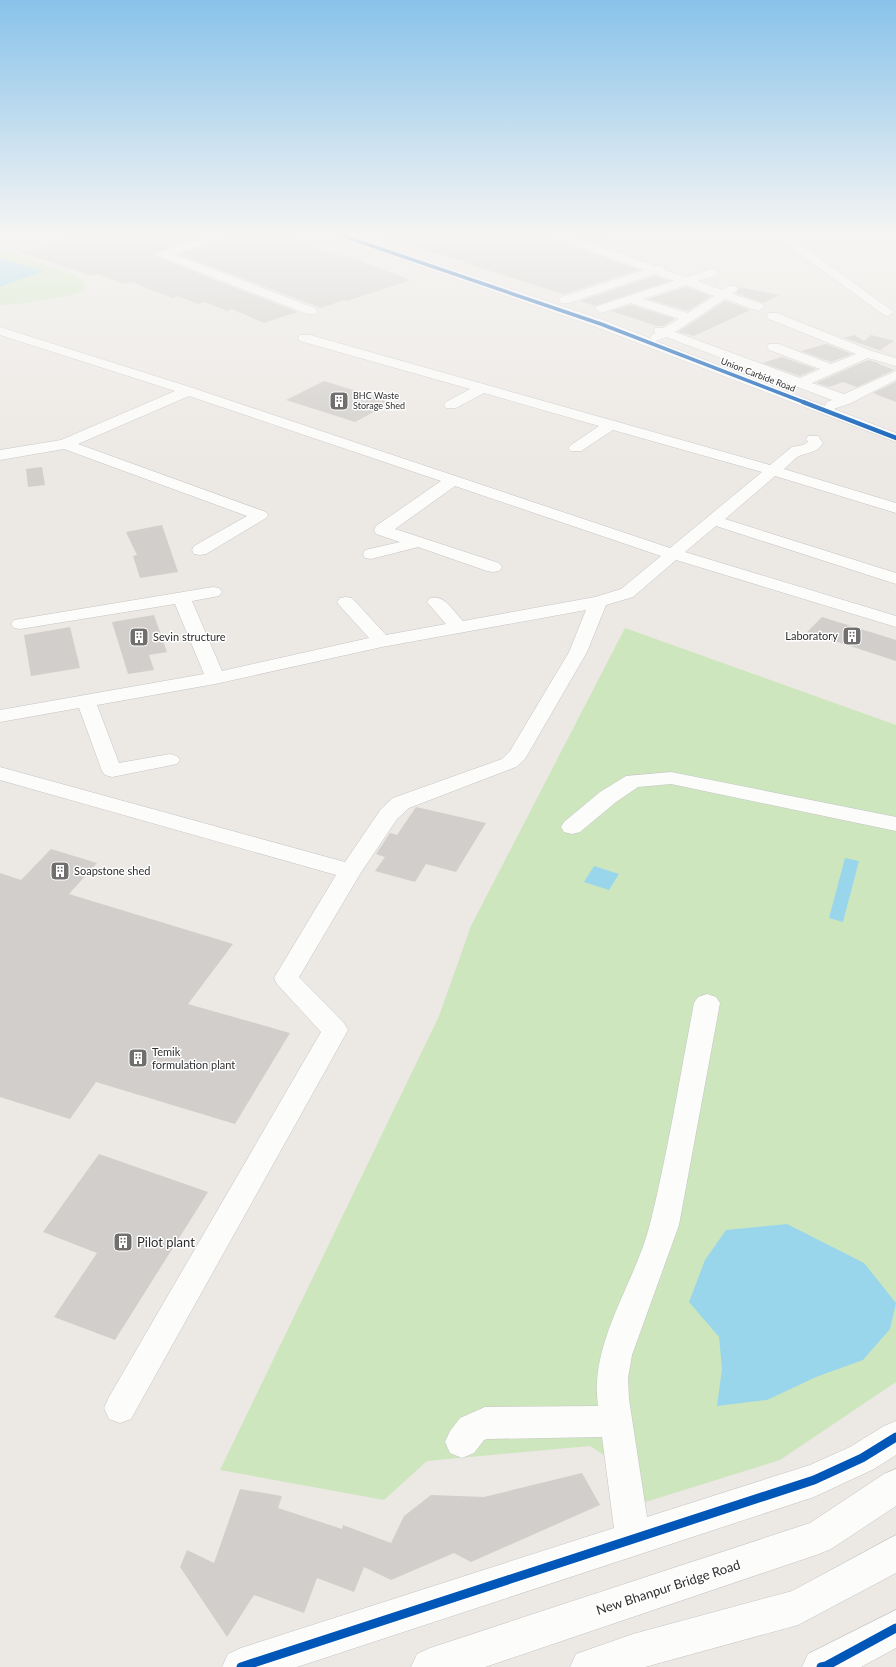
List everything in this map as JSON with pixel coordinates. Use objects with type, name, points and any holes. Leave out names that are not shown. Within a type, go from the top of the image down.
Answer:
[{"type":"street","name":"Union Carbide Road","points":[[568,313],[846,410],[896,429]]},
{"type":"street","name":"Union Carbide Road","points":[[591,313],[652,333],[831,406],[846,410],[896,438]]},
{"type":"street","points":[[612,313],[623,317]]},
{"type":"street","points":[[674,313],[690,318]]},
{"type":"street","points":[[666,333],[698,313]]},
{"type":"street","points":[[773,316],[868,354],[896,362]]},
{"type":"street","points":[[0,331],[188,391],[673,554],[896,622]]},
{"type":"street","points":[[652,333],[666,333],[800,383],[846,410]]},
{"type":"street","points":[[305,338],[772,470],[896,508]]},
{"type":"street","points":[[774,348],[831,369]]},
{"type":"street","points":[[800,383],[868,354]]},
{"type":"street","points":[[0,716],[215,678],[382,641],[598,602],[627,593],[797,450],[807,450],[816,443],[821,433],[846,410],[896,375]]},
{"type":"street","points":[[451,405],[482,388]]},
{"type":"street","points":[[0,455],[65,444],[188,391]]},
{"type":"street","points":[[576,448],[612,424]]},
{"type":"street","points":[[65,444],[260,515],[200,550]]},
{"type":"street","points":[[453,480],[382,530],[493,567]]},
{"type":"street","points":[[713,520],[896,579]]},
{"type":"street","points":[[371,554],[419,542]]},
{"type":"street","points":[[20,624],[142,609],[181,597],[213,592]]},
{"type":"street","points":[[181,597],[215,678]]},
{"type":"street","points":[[346,602],[382,641]]},
{"type":"street","points":[[436,602],[458,627]]},
{"type":"street","points":[[120,1408],[335,1030],[286,978],[350,871],[389,814],[401,803],[509,763],[518,755],[578,652],[598,602]]},
{"type":"street","points":[[86,701],[112,771],[170,760]]},
{"type":"street","points":[[0,773],[350,871]]},
{"type":"street","points":[[572,827],[608,797],[633,781],[671,778],[896,824]]},
{"type":"street","points":[[634,1539],[616,1421],[612,1378],[616,1355],[664,1225],[707,1003]]},
{"type":"street","points":[[462,1442],[472,1429],[485,1423],[616,1421]]},
{"type":"street","points":[[241,1667],[814,1480],[862,1458],[896,1437]]},
{"type":"street","name":"New Bhanpur Bridge Road","points":[[430,1667],[819,1537],[896,1486]]},
{"type":"street","points":[[589,1667],[633,1652],[798,1607],[878,1564],[896,1552]]},
{"type":"street","points":[[824,1667],[896,1628]]},
{"type":"green space","points":[[625,628],[896,725],[896,1382],[780,1460],[636,1505],[623,1468],[590,1446],[427,1461],[384,1500],[220,1470],[439,1016],[471,926]]},
{"type":"water","points":[[845,858],[859,861],[843,922],[829,918]]},
{"type":"water","points":[[594,866],[619,874],[609,890],[584,882]]},
{"type":"water","points":[[787,1224],[864,1263],[896,1303],[890,1329],[863,1360],[816,1377],[767,1400],[717,1406],[722,1369],[719,1337],[689,1302],[705,1260],[726,1230]]},
{"type":"building","points":[[241,313],[295,313],[264,323]]},
{"type":"building","points":[[616,313],[655,313],[675,319],[663,326],[657,326]]},
{"type":"building","points":[[707,313],[744,313],[694,336],[678,332]]},
{"type":"building","points":[[854,335],[864,341],[871,335],[894,341],[880,350],[896,356],[844,338]]},
{"type":"building","points":[[826,344],[852,354],[831,362],[801,351]]},
{"type":"building","points":[[782,357],[816,369],[800,376],[762,363]]},
{"type":"building","points":[[868,360],[894,370],[857,387],[843,382],[829,387],[816,383]]},
{"type":"building","name":"BHC Waste Storage Shed","points":[[324,381],[393,402],[355,422],[286,400]]},
{"type":"building","points":[[896,382],[896,402],[873,393]]},
{"type":"building","points":[[42,467],[45,485],[28,487],[26,469]]},
{"type":"building","points":[[162,525],[178,572],[140,578],[133,556],[137,555],[126,532]]},
{"type":"building","name":"Sevin structure","points":[[154,615],[167,652],[149,655],[154,670],[128,674],[112,622]]},
{"type":"building","name":"Laboratory","points":[[822,617],[896,640],[896,661],[807,632]]},
{"type":"building","points":[[70,627],[80,668],[31,676],[24,635]]},
{"type":"building","points":[[416,807],[486,823],[456,872],[426,864],[415,882],[375,871],[385,857],[376,854],[390,833],[397,835]]},
{"type":"building","name":"Temik formulation plant","points":[[51,849],[97,863],[69,894],[233,944],[188,1004],[290,1033],[235,1124],[96,1082],[70,1119],[0,1097],[0,873],[21,880]]},
{"type":"building","name":"Pilot plant","points":[[99,1154],[208,1192],[115,1340],[54,1317],[97,1253],[43,1232]]},
{"type":"building","points":[[582,1473],[600,1505],[471,1562],[454,1553],[391,1580],[364,1567],[354,1592],[317,1578],[304,1613],[254,1595],[227,1637],[180,1567],[187,1550],[214,1563],[240,1489],[282,1496],[278,1508],[342,1529],[343,1525],[391,1543],[404,1516],[431,1495],[484,1497]]},
{"type":"cycle path","points":[[568,313],[601,324],[896,438]]},
{"type":"cycle path","points":[[241,1667],[814,1480],[862,1458],[896,1437]]},
{"type":"cycle path","points":[[821,1667],[826,1666],[896,1628]]},
{"type":"place","name":"BHC Waste Storage Shed","points":[[339,401]]},
{"type":"place","name":"Laboratory","points":[[852,636]]},
{"type":"place","name":"Sevin structure","points":[[139,637]]},
{"type":"place","name":"Soapstone shed","points":[[60,871]]},
{"type":"place","name":"Temik formulation plant","points":[[138,1058]]},
{"type":"place","name":"Pilot plant","points":[[123,1242]]}]
